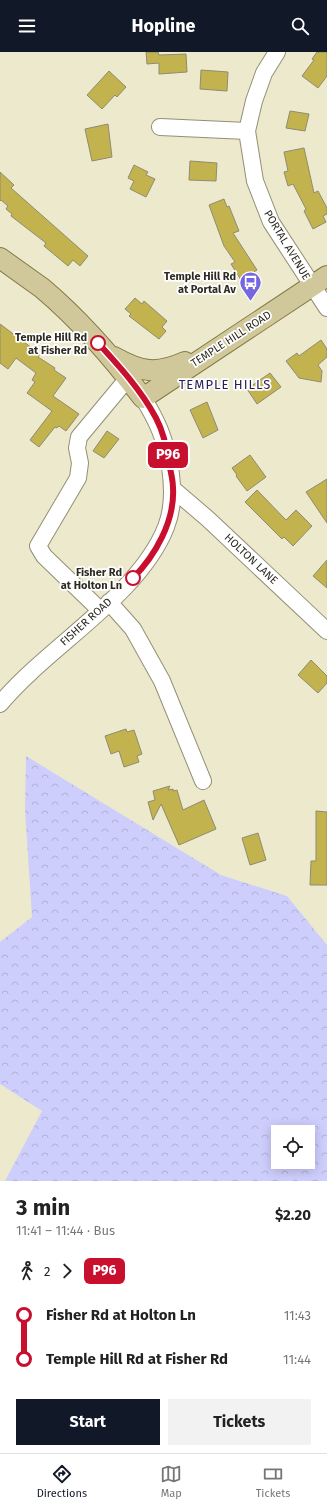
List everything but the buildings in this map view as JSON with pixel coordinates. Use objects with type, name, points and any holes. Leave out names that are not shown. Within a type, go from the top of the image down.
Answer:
[{"type":"main road","points":[[0,258],[42,289],[80,323],[107,353],[143,398]]},
{"type":"main road","name":"TEMPLE HILL ROAD","points":[[143,398],[320,281]]},
{"type":"main road","points":[[107,353],[129,365],[147,371],[177,366],[215,349]]},
{"type":"street","points":[[160,127],[247,131],[254,101],[264,73],[277,52]]},
{"type":"street","name":"PORTAL AVENUE","points":[[247,131],[255,181],[271,222],[320,281],[327,308]]},
{"type":"street","points":[[128,378],[79,437],[77,448],[80,463],[78,478],[38,546],[44,556],[133,629],[162,681],[203,781]]},
{"type":"street","name":"FISHER ROAD","points":[[0,704],[31,672],[105,606],[140,572],[154,552],[166,527],[170,514],[173,489],[165,439],[156,418],[143,398]]},
{"type":"street","name":"HOLTON LANE","points":[[173,489],[208,519],[327,631]]},
{"type":"green space","points":[[26,756],[221,875],[287,896],[327,945],[327,1181],[5,1181],[42,1111],[0,1084],[0,942],[32,917],[25,810]]},
{"type":"bus line","name":"P96","points":[[98,343],[128,378],[156,418],[165,439],[169,460],[173,489],[170,514],[166,527],[154,552],[140,572],[133,578]]},
{"type":"place","name":"Temple Hill Rd at Portal Av","points":[[251,302]]},
{"type":"place","name":"Temple Hill Rd at Fisher Rd","points":[[98,343]]},
{"type":"place","name":"Fisher Rd at Holton Ln","points":[[133,578]]},
{"type":"district","name":"TEMPLE HILLS","points":[[225,384]]}]
